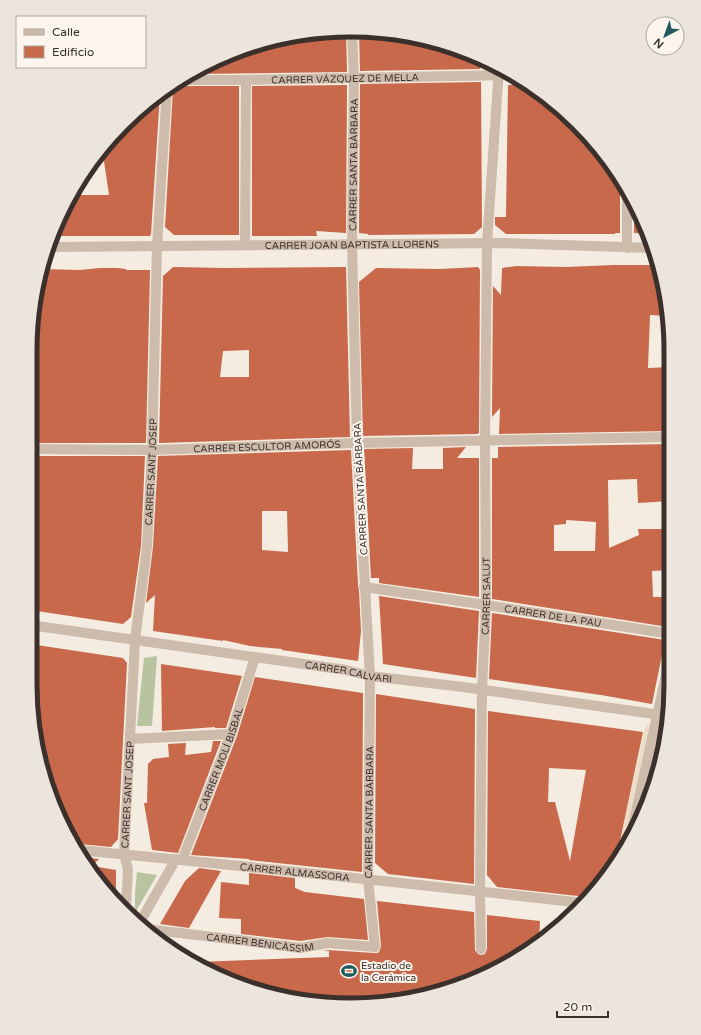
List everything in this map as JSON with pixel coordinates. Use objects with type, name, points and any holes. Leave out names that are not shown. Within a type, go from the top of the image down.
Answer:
[{"type":"street","name":"CARRER SANTA BÀRBARA","points":[[352,37],[354,78],[352,244],[357,443],[370,676],[368,879],[374,947]]},
{"type":"street","name":"CARRER VÁZQUEZ DE MELLA","points":[[192,80],[354,78],[491,70]]},
{"type":"street","name":"CARRER SALUT","points":[[481,949],[480,892],[482,690],[486,605],[485,440],[487,243],[498,74]]},
{"type":"street","points":[[245,245],[246,80]]},
{"type":"street","name":"CARRER SANT JOSEP","points":[[124,854],[135,640],[147,547],[152,450],[157,246],[166,97]]},
{"type":"street","points":[[628,205],[628,248]]},
{"type":"street","name":"CARRER JOAN BAPTISTA LLORENS","points":[[55,247],[502,243],[646,248]]},
{"type":"street","name":"CARRER ESCULTOR AMORÓS","points":[[37,449],[152,450],[357,443],[664,437]]},
{"type":"street","name":"CARRER DE LA PAU","points":[[364,587],[664,633]]},
{"type":"street","name":"CARRER CALVARI","points":[[37,626],[346,670],[370,676],[662,715]]},
{"type":"street","name":"CARRER MOLÍ BISBAL","points":[[142,918],[179,859],[231,734],[255,657]]},
{"type":"street","points":[[637,811],[664,684]]},
{"type":"street","points":[[130,739],[231,734]]},
{"type":"street","name":"CARRER ALMASSORA","points":[[85,851],[179,859],[576,902]]},
{"type":"street","points":[[124,854],[128,869],[126,903]]},
{"type":"street","name":"CARRER BENICÀSSIM","points":[[157,930],[300,948],[328,943],[374,947]]},
{"type":"green space","points":[[157,656],[152,726],[137,726],[144,658]]},
{"type":"green space","points":[[137,872],[157,875],[136,912],[135,893]]},
{"type":"shaded area","points":[[646,725],[661,727],[658,746],[647,785],[632,823],[619,846]]},
{"type":"building","points":[[346,37],[347,72],[203,74],[231,61],[269,48],[310,40]]},
{"type":"building","points":[[359,37],[412,43],[451,54],[480,65],[480,69],[360,71]]},
{"type":"building","points":[[481,82],[482,227],[474,234],[368,235],[359,233],[360,84]]},
{"type":"building","points":[[347,85],[346,233],[316,231],[317,236],[252,236],[252,86]]},
{"type":"building","points":[[508,85],[517,85],[541,102],[572,129],[611,176],[620,191],[620,233],[506,234],[495,225],[495,217],[506,217]]},
{"type":"building","points":[[183,86],[239,86],[239,235],[174,235],[165,227],[173,92]]},
{"type":"building","points":[[159,102],[150,236],[59,236],[69,212],[78,195],[109,195],[104,158],[129,129]]},
{"type":"building","points":[[634,217],[641,233],[634,233]]},
{"type":"building","points":[[652,265],[658,289],[662,316],[650,315],[648,368],[664,367],[664,431],[499,434],[500,408],[492,417],[493,286],[501,295],[502,268],[516,266],[566,267]]},
{"type":"building","points":[[173,267],[346,267],[350,437],[159,443],[163,276]],"holes":[[[249,350],[249,377],[220,377],[223,351]]]},
{"type":"building","points":[[478,267],[480,270],[479,433],[363,436],[359,282],[376,268],[440,269]]},
{"type":"building","points":[[117,268],[126,270],[150,270],[146,443],[37,443],[37,350],[43,289],[48,269],[80,270]]},
{"type":"building","points":[[664,444],[664,501],[638,503],[637,479],[608,480],[609,548],[639,535],[638,529],[664,529],[664,570],[652,571],[653,597],[664,597],[664,626],[492,599],[492,458],[498,458],[498,447]],"holes":[[[566,520],[596,522],[595,551],[554,551],[554,525],[566,524]]]},
{"type":"building","points":[[466,447],[457,458],[479,458],[479,597],[379,583],[379,578],[371,578],[364,449],[413,448],[412,469],[443,469],[443,448]]},
{"type":"building","points":[[351,450],[361,631],[358,661],[282,649],[250,646],[223,640],[153,631],[155,595],[146,603],[153,547],[158,456]],"holes":[[[262,511],[287,511],[288,552],[262,550]]]},
{"type":"building","points":[[37,456],[145,456],[141,546],[131,617],[123,624],[37,611]]},
{"type":"building","points":[[379,596],[479,611],[476,678],[383,664]]},
{"type":"building","points":[[492,613],[664,640],[652,704],[489,679]]},
{"type":"building","points":[[37,645],[123,658],[127,663],[118,839],[111,847],[81,844],[69,823],[54,785],[43,746],[40,725],[37,684]]},
{"type":"building","points":[[161,664],[242,676],[226,728],[215,727],[162,731]]},
{"type":"building","points":[[255,677],[363,693],[362,872],[249,859],[191,855],[237,736]]},
{"type":"building","points":[[376,694],[475,709],[474,884],[388,874],[375,863]]},
{"type":"building","points":[[488,711],[643,732],[619,846],[599,875],[581,896],[497,887],[487,875]],"holes":[[[549,768],[586,770],[570,861],[555,802],[548,802]]]},
{"type":"building","points":[[213,741],[221,741],[178,853],[152,850],[144,803],[147,803],[148,764],[153,759],[169,757],[168,744],[186,743],[185,755],[211,752]]},
{"type":"building","points":[[89,858],[99,859],[94,864]]},
{"type":"building","points":[[96,867],[116,870],[116,892]]},
{"type":"building","points":[[199,868],[221,871],[189,928],[160,924],[185,881]]},
{"type":"building","points":[[249,873],[295,878],[295,888],[305,892],[364,899],[368,940],[328,937],[300,941],[241,934],[241,919],[219,918],[221,882],[249,885]]},
{"type":"building","points":[[377,901],[474,912],[475,950],[481,955],[485,954],[487,949],[487,915],[540,921],[539,934],[525,945],[489,966],[432,987],[391,995],[350,998],[289,992],[250,981],[204,962],[329,957],[329,951],[323,950],[378,953],[381,946]]},
{"type":"place","name":"Estadio de la Cerámica","points":[[349,971]]}]
